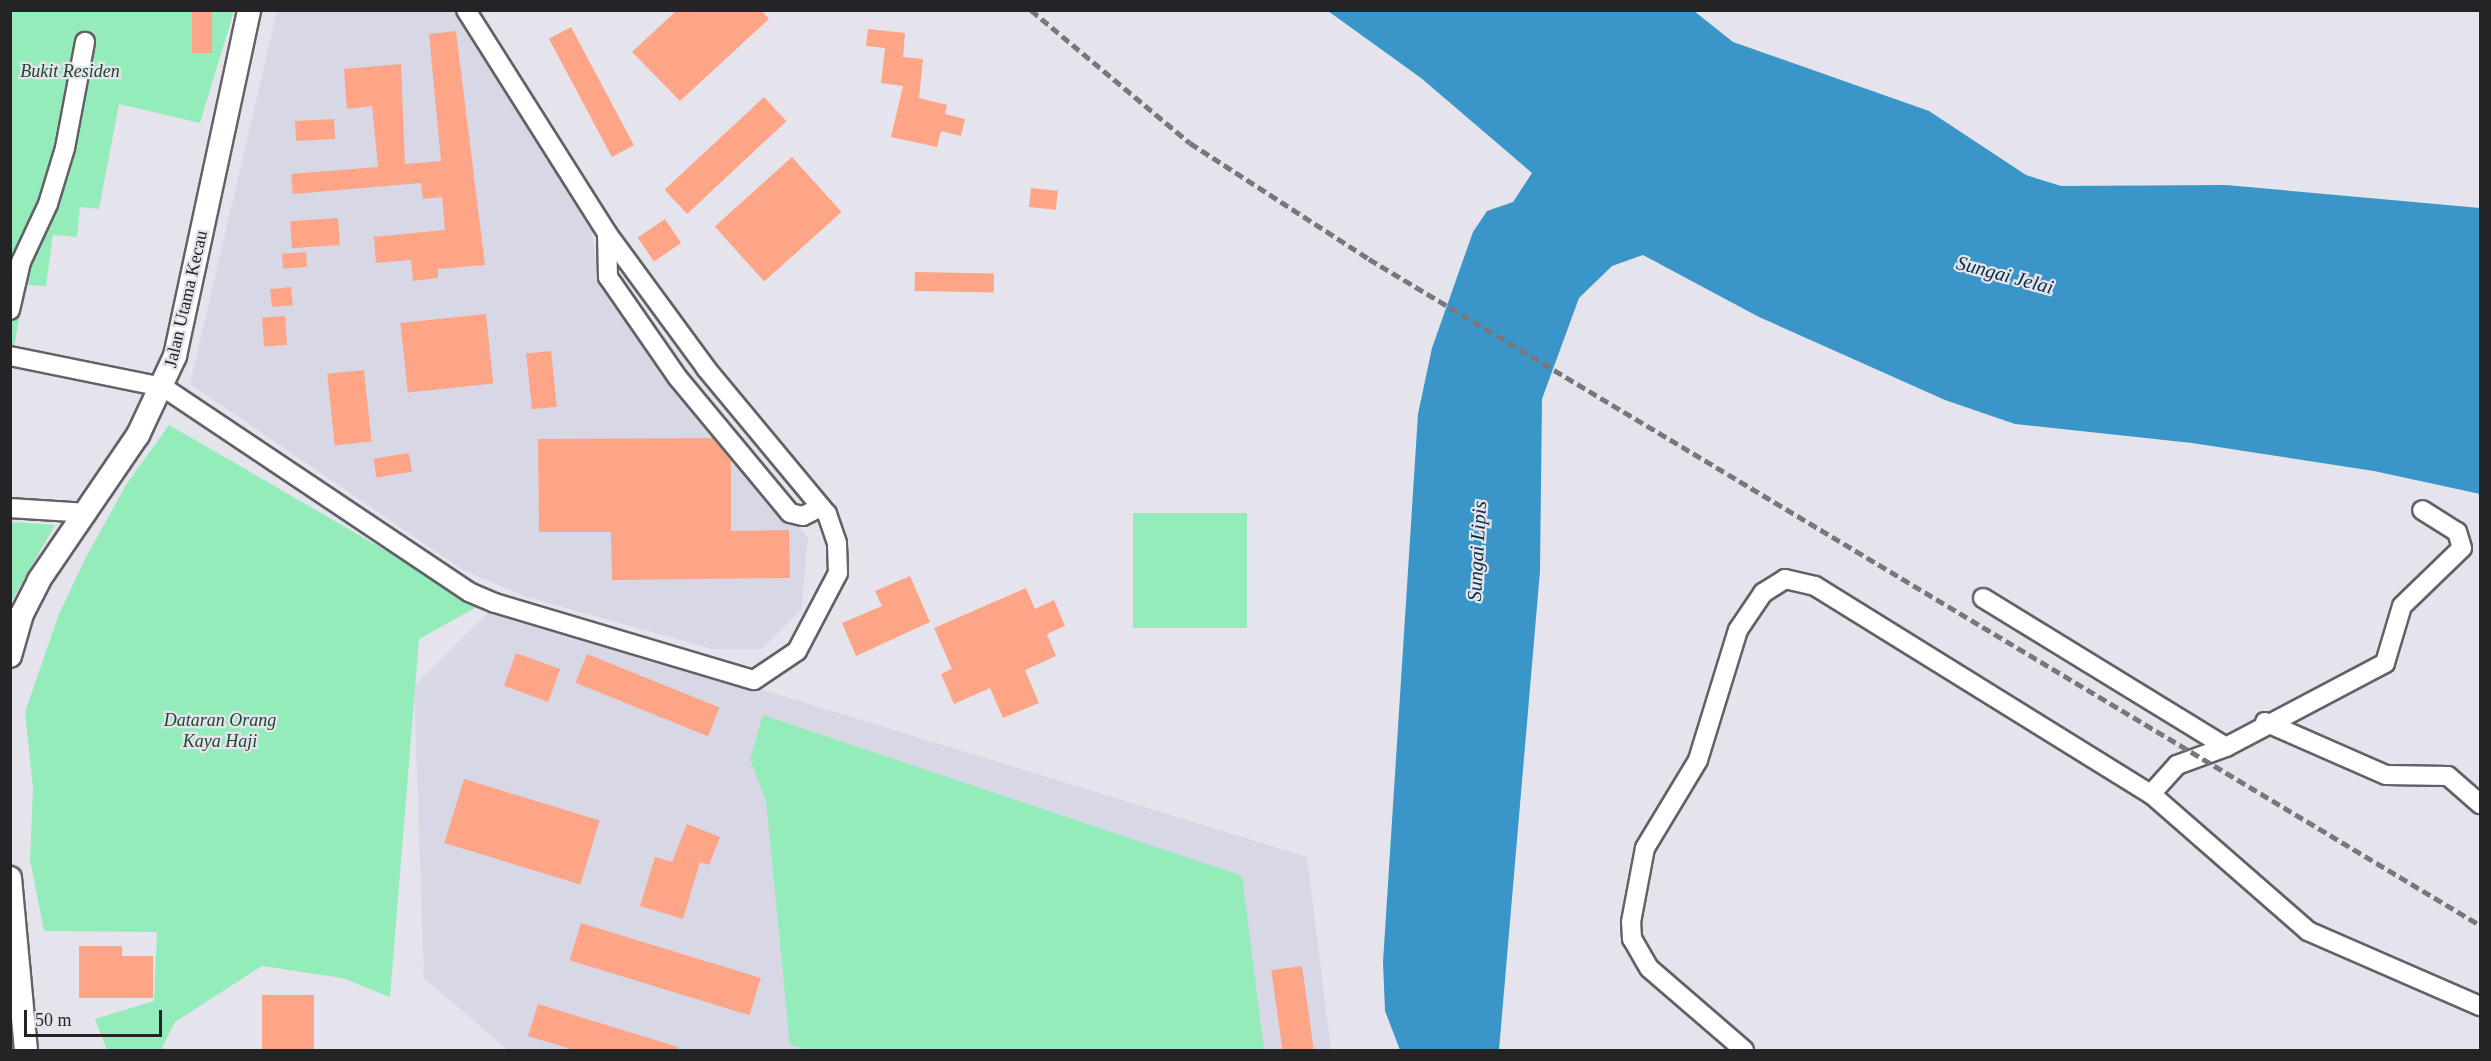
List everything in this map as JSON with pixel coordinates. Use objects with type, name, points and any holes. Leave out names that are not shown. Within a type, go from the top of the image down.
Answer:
[{"type":"street","name":"Jalan Utama Kecau","points":[[10,656],[22,614],[39,579],[87,513],[163,387],[184,323],[249,10]]},
{"type":"street","points":[[10,356],[163,387],[469,592],[754,680],[797,651],[820,613],[840,560],[824,511],[706,368],[607,233],[466,10]]},
{"type":"street","points":[[10,310],[21,262],[48,204],[65,148],[85,42]]},
{"type":"street","points":[[607,233],[608,277],[678,378],[790,513],[802,516],[824,511]]},
{"type":"street","points":[[10,508],[87,513]]},
{"type":"street","points":[[2151,794],[2177,765],[2226,747],[2265,722],[2385,663],[2402,606],[2462,548],[2457,532],[2422,510]]},
{"type":"street","points":[[1744,1050],[1649,968],[1632,939],[1631,922],[1645,848],[1698,760],[1738,630],[1772,584],[1799,579],[1815,586],[2151,794],[2308,931],[2481,1005]]},
{"type":"street","points":[[1983,598],[2226,747]]},
{"type":"street","points":[[2265,722],[2386,775],[2448,776],[2480,803]]},
{"type":"street","points":[[10,878],[14,961],[26,1050]]},
{"type":"shaded area","points":[[277,11],[453,11],[592,230],[597,281],[808,538],[801,610],[762,649],[712,649],[527,597],[463,570],[190,384]]},
{"type":"shaded area","points":[[494,607],[1307,857],[1331,1050],[508,1050],[424,978],[414,686]]},
{"type":"green space","name":"Bukit Residen","points":[[10,11],[234,11],[200,123],[119,104],[99,209],[80,207],[77,237],[53,235],[46,286],[25,285],[11,365]]},
{"type":"green space","name":"Dataran Orang Kaya Haji","points":[[169,425],[480,605],[419,639],[390,997],[342,978],[262,966],[175,1022],[161,1050],[107,1050],[95,1019],[154,1001],[157,932],[44,931],[30,860],[33,787],[25,712],[59,614],[85,559],[126,485]]},
{"type":"green space","points":[[1133,513],[1247,513],[1247,628],[1133,628]]},
{"type":"green space","points":[[10,522],[55,525],[11,602]]},
{"type":"green space","points":[[763,715],[1242,876],[1264,1050],[808,1050],[790,1045],[766,800],[750,759]]},
{"type":"water","points":[[1328,11],[1694,11],[1733,42],[1929,111],[2026,175],[2061,186],[2226,185],[2480,208],[2480,494],[2374,471],[2192,443],[2015,424],[1945,400],[1759,317],[1643,255],[1612,266],[1579,298],[1542,399],[1540,571],[1499,1050],[1400,1050],[1385,1011],[1383,962],[1418,414],[1432,348],[1473,232],[1487,211],[1513,202],[1532,173],[1421,78]]},
{"type":"building","points":[[192,10],[212,10],[212,53],[192,53]]},
{"type":"building","points":[[677,10],[761,10],[769,19],[680,101],[632,52]]},
{"type":"building","points":[[571,27],[634,145],[612,157],[549,39]]},
{"type":"building","points":[[868,29],[905,33],[903,57],[923,59],[919,98],[947,105],[945,114],[965,119],[961,136],[941,131],[937,147],[891,137],[903,86],[881,83],[885,48],[866,46]]},
{"type":"building","points":[[456,31],[485,265],[438,269],[438,278],[413,281],[411,260],[376,263],[374,237],[445,230],[442,197],[423,199],[421,183],[293,194],[291,174],[378,167],[372,106],[347,109],[344,69],[401,64],[405,164],[441,161],[429,34]]},
{"type":"building","points":[[764,97],[787,121],[687,214],[665,190]]},
{"type":"building","points":[[334,119],[335,139],[296,141],[295,121]]},
{"type":"building","points":[[792,157],[842,212],[764,282],[715,227]]},
{"type":"building","points":[[1031,188],[1058,191],[1056,210],[1029,207]]},
{"type":"building","points":[[338,218],[340,245],[292,248],[290,221]]},
{"type":"building","points":[[665,219],[681,243],[654,261],[638,237]]},
{"type":"building","points":[[306,252],[307,267],[283,269],[282,254]]},
{"type":"building","points":[[915,272],[994,273],[994,292],[915,291]]},
{"type":"building","points":[[291,287],[293,305],[272,307],[270,289]]},
{"type":"building","points":[[486,314],[493,384],[408,393],[400,323]]},
{"type":"building","points":[[285,316],[287,345],[264,347],[262,318]]},
{"type":"building","points":[[551,351],[557,407],[532,409],[526,354]]},
{"type":"building","points":[[364,370],[372,442],[335,445],[327,374]]},
{"type":"building","points":[[713,438],[731,459],[731,531],[789,530],[790,578],[612,580],[611,532],[539,532],[538,439]]},
{"type":"building","points":[[409,453],[412,472],[376,477],[373,459]]},
{"type":"building","points":[[910,576],[930,622],[856,656],[842,623],[882,606],[875,591]]},
{"type":"building","points":[[1026,588],[1035,609],[1054,600],[1065,626],[1047,634],[1056,656],[1025,670],[1039,703],[1003,718],[990,688],[954,704],[941,674],[952,669],[934,628]]},
{"type":"building","points":[[516,653],[560,669],[548,702],[504,686]]},
{"type":"building","points":[[587,654],[720,708],[708,736],[575,683]]},
{"type":"building","points":[[464,779],[600,821],[580,885],[444,843]]},
{"type":"building","points":[[687,824],[720,837],[709,865],[700,862],[683,919],[640,906],[655,857],[672,862]]},
{"type":"building","points":[[581,923],[761,978],[749,1015],[570,960]]},
{"type":"building","points":[[79,946],[122,946],[122,956],[153,956],[153,998],[79,998]]},
{"type":"building","points":[[1302,966],[1314,1050],[1283,1050],[1271,970]]},
{"type":"building","points":[[262,995],[314,995],[314,1050],[262,1050]]},
{"type":"building","points":[[538,1004],[678,1047],[678,1050],[574,1050],[528,1036]]},
{"type":"railway","points":[[1031,10],[1190,143],[1369,259],[2480,925]]},
{"type":"water label","name":"Sungai Jelai","points":[[2005,275]]},
{"type":"water label","name":"Sungai Lipis","points":[[1477,551]]}]
